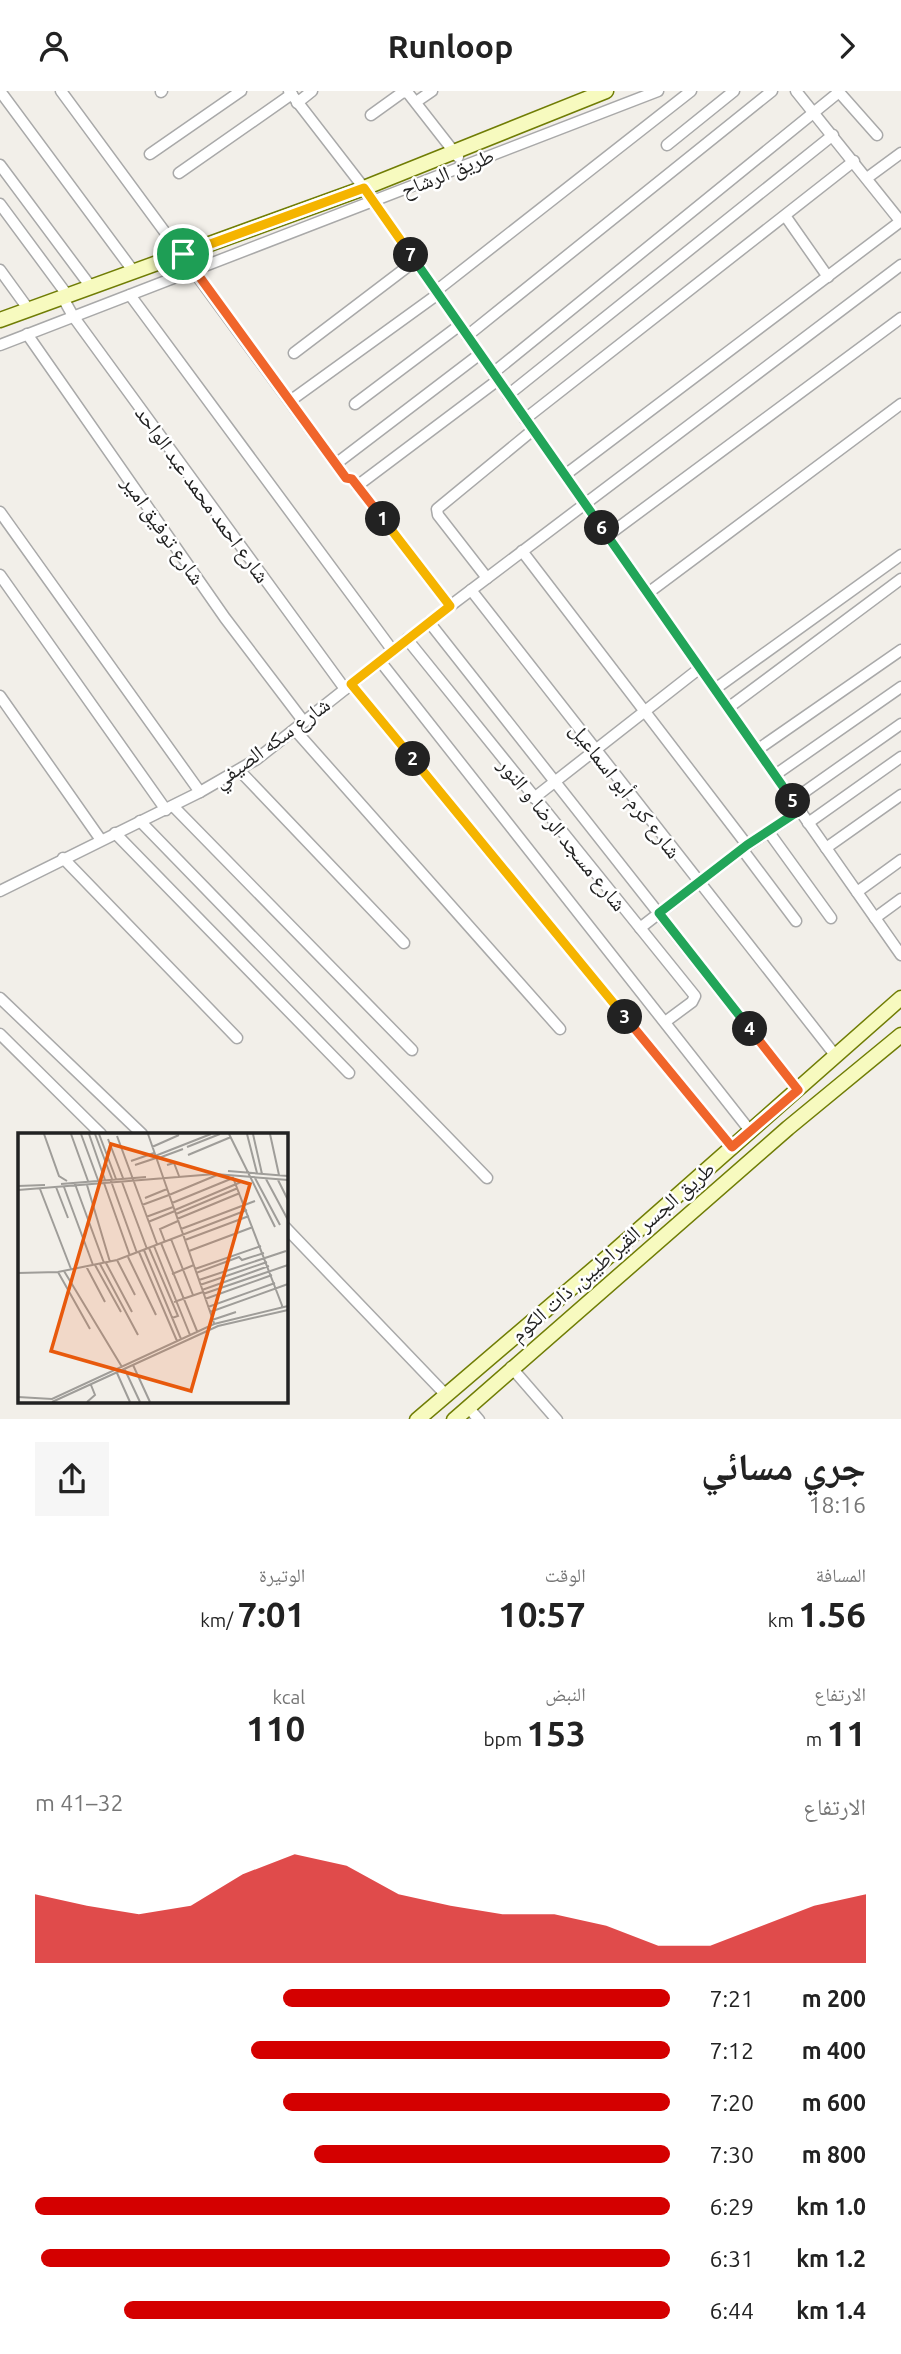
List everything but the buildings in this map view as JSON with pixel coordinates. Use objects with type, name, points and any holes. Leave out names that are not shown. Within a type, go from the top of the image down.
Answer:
[{"type":"street","points":[[0,91],[134,272]]},
{"type":"street","points":[[61,91],[346,478],[352,479],[450,606]]},
{"type":"street","points":[[150,154],[241,91]]},
{"type":"street","points":[[179,173],[293,96],[312,91]]},
{"type":"street","points":[[416,102],[432,91]]},
{"type":"street","name":"طريق الرشاح","points":[[0,320],[364,188],[584,95],[606,91]]},
{"type":"street","name":"طريق الرشاح","points":[[0,345],[195,272],[658,91]]},
{"type":"street","points":[[290,401],[437,293],[691,91]]},
{"type":"street","points":[[667,145],[734,91]]},
{"type":"street","points":[[467,336],[772,91]]},
{"type":"street","points":[[565,475],[901,222],[796,91]]},
{"type":"street","points":[[371,115],[403,92],[408,93],[463,165]]},
{"type":"street","points":[[357,486],[496,376],[839,92],[877,135]]},
{"type":"street","points":[[293,96],[364,188],[901,955]]},
{"type":"street","points":[[508,395],[833,135]]},
{"type":"street","points":[[867,178],[901,153]]},
{"type":"street","points":[[525,419],[786,217],[854,161]]},
{"type":"street","points":[[0,165],[91,287]]},
{"type":"street","name":"شارع احمد محمد عبد الواحد","points":[[0,204],[65,297],[73,316],[348,686],[732,1147]]},
{"type":"street","points":[[786,217],[828,277]]},
{"type":"street","points":[[294,353],[415,261]]},
{"type":"street","name":"شارع سكه الصيفي","points":[[0,891],[200,793],[239,770],[300,726],[487,577],[901,265]]},
{"type":"street","points":[[0,270],[29,310]]},
{"type":"street","points":[[130,295],[393,651]]},
{"type":"street","points":[[607,536],[901,318]]},
{"type":"street","points":[[355,404],[460,325]]},
{"type":"street","name":"شارع توفيق امير","points":[[27,334],[300,726],[560,1029]]},
{"type":"street","points":[[337,463],[480,354]]},
{"type":"street","points":[[648,593],[901,404]]},
{"type":"street","points":[[487,577],[438,515],[437,509],[533,431]]},
{"type":"street","points":[[0,512],[200,793]]},
{"type":"street","points":[[522,551],[645,709],[796,921]]},
{"type":"street","points":[[715,689],[901,555]]},
{"type":"street","points":[[0,575],[170,808],[412,1050]]},
{"type":"street","points":[[728,708],[901,579]]},
{"type":"street","name":"شارع كرم أبو اسماعيل","points":[[471,590],[835,1055]]},
{"type":"street","points":[[429,622],[798,1090]]},
{"type":"street","name":"شارع مسجد الرضا و النور","points":[[407,639],[695,996],[692,1002],[665,1021]]},
{"type":"street","points":[[757,750],[901,650]]},
{"type":"street","points":[[380,661],[751,1132]]},
{"type":"street","points":[[534,797],[700,668]]},
{"type":"street","points":[[775,775],[901,687]]},
{"type":"street","points":[[0,696],[101,840]]},
{"type":"street","points":[[793,800],[901,724]]},
{"type":"street","points":[[808,823],[901,757]]},
{"type":"street","points":[[239,770],[404,943]]},
{"type":"street","points":[[826,848],[901,795]]},
{"type":"street","points":[[640,928],[698,881],[800,810]]},
{"type":"street","points":[[140,821],[487,1178]]},
{"type":"street","points":[[768,831],[831,918]]},
{"type":"street","points":[[115,833],[349,1073]]},
{"type":"street","points":[[63,858],[237,1038]]},
{"type":"street","points":[[857,892],[901,860]]},
{"type":"street","points":[[875,918],[901,899]]},
{"type":"street","points":[[0,998],[141,1133]]},
{"type":"street","name":"طريق الجسر القيراطيين, ذات الكوم","points":[[417,1419],[751,1132],[901,998]]},
{"type":"street","points":[[0,1034],[101,1133]]},
{"type":"street","name":"طريق الجسر القيراطيين, ذات الكوم","points":[[453,1419],[788,1128],[901,1035]]},
{"type":"street","points":[[287,1229],[446,1395]]},
{"type":"street","points":[[511,1367],[557,1419]]},
{"type":"street","points":[[468,1407],[479,1419]]},
{"type":"route","points":[[364,188],[800,810],[747,845],[659,913],[798,1090],[732,1147],[351,684],[450,606],[352,479],[346,478],[183,254],[364,188]]}]
